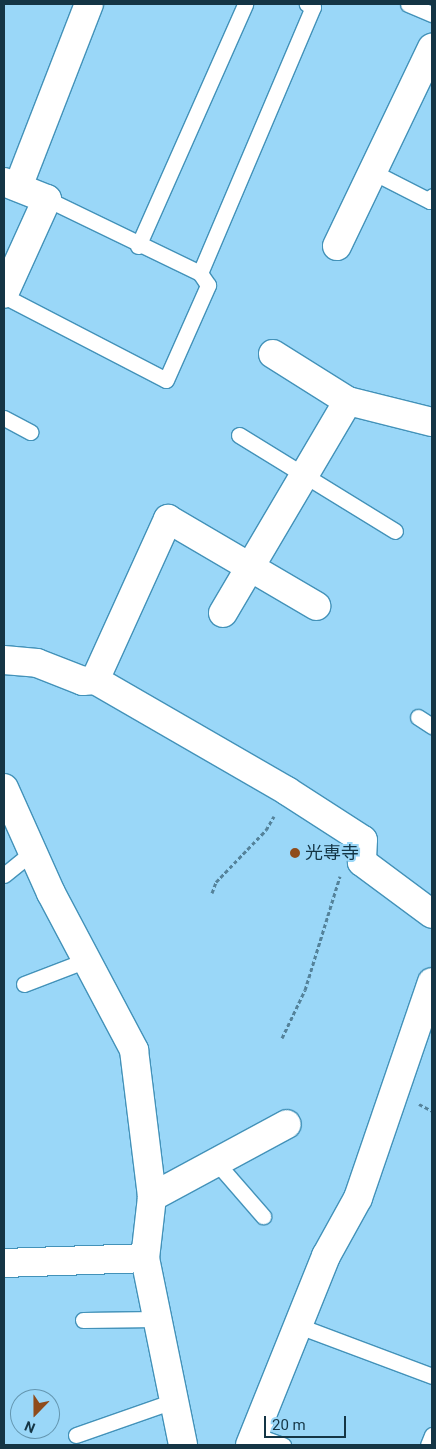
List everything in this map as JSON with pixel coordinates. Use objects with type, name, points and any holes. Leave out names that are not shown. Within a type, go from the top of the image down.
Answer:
[{"type":"street","points":[[4,295],[10,264],[47,199],[11,185],[89,4]]},
{"type":"street","points":[[337,246],[371,171],[432,48]]},
{"type":"street","points":[[273,354],[348,401],[432,422]]},
{"type":"street","points":[[223,613],[248,565],[306,477],[348,401]]},
{"type":"street","points":[[95,680],[168,519],[316,606]]},
{"type":"street","points":[[4,660],[37,663],[83,681],[95,680],[287,791],[363,840],[362,862],[432,914]]},
{"type":"street","points":[[4,788],[32,852],[134,1050],[152,1197],[145,1258],[183,1445]]},
{"type":"street","points":[[253,1440],[326,1256],[358,1198],[432,982]]},
{"type":"street","points":[[152,1197],[287,1124]]},
{"type":"street","points":[[4,1263],[145,1258]]},
{"type":"lane","points":[[138,246],[245,4]]},
{"type":"lane","points":[[200,273],[313,7],[307,4]]},
{"type":"lane","points":[[408,4],[432,14]]},
{"type":"lane","points":[[371,171],[430,201],[432,196]]},
{"type":"lane","points":[[4,295],[166,380],[208,285],[200,273],[138,246],[47,199]]},
{"type":"lane","points":[[4,418],[30,432]]},
{"type":"lane","points":[[239,434],[395,531]]},
{"type":"lane","points":[[418,717],[432,726]]},
{"type":"lane","points":[[4,875],[32,852]]},
{"type":"lane","points":[[24,984],[87,960]]},
{"type":"lane","points":[[216,1162],[262,1216]]},
{"type":"lane","points":[[83,1320],[156,1319]]},
{"type":"lane","points":[[299,1326],[432,1376]]},
{"type":"lane","points":[[76,1435],[173,1401]]},
{"type":"lane","points":[[428,1445],[432,1434]]},
{"type":"lane","points":[[253,1440],[283,1445]]},
{"type":"path","points":[[212,893],[216,882],[266,830],[287,791]]},
{"type":"path","points":[[282,1038],[304,990],[343,869],[362,862]]},
{"type":"place","name":"光専寺","points":[[295,853]]}]
